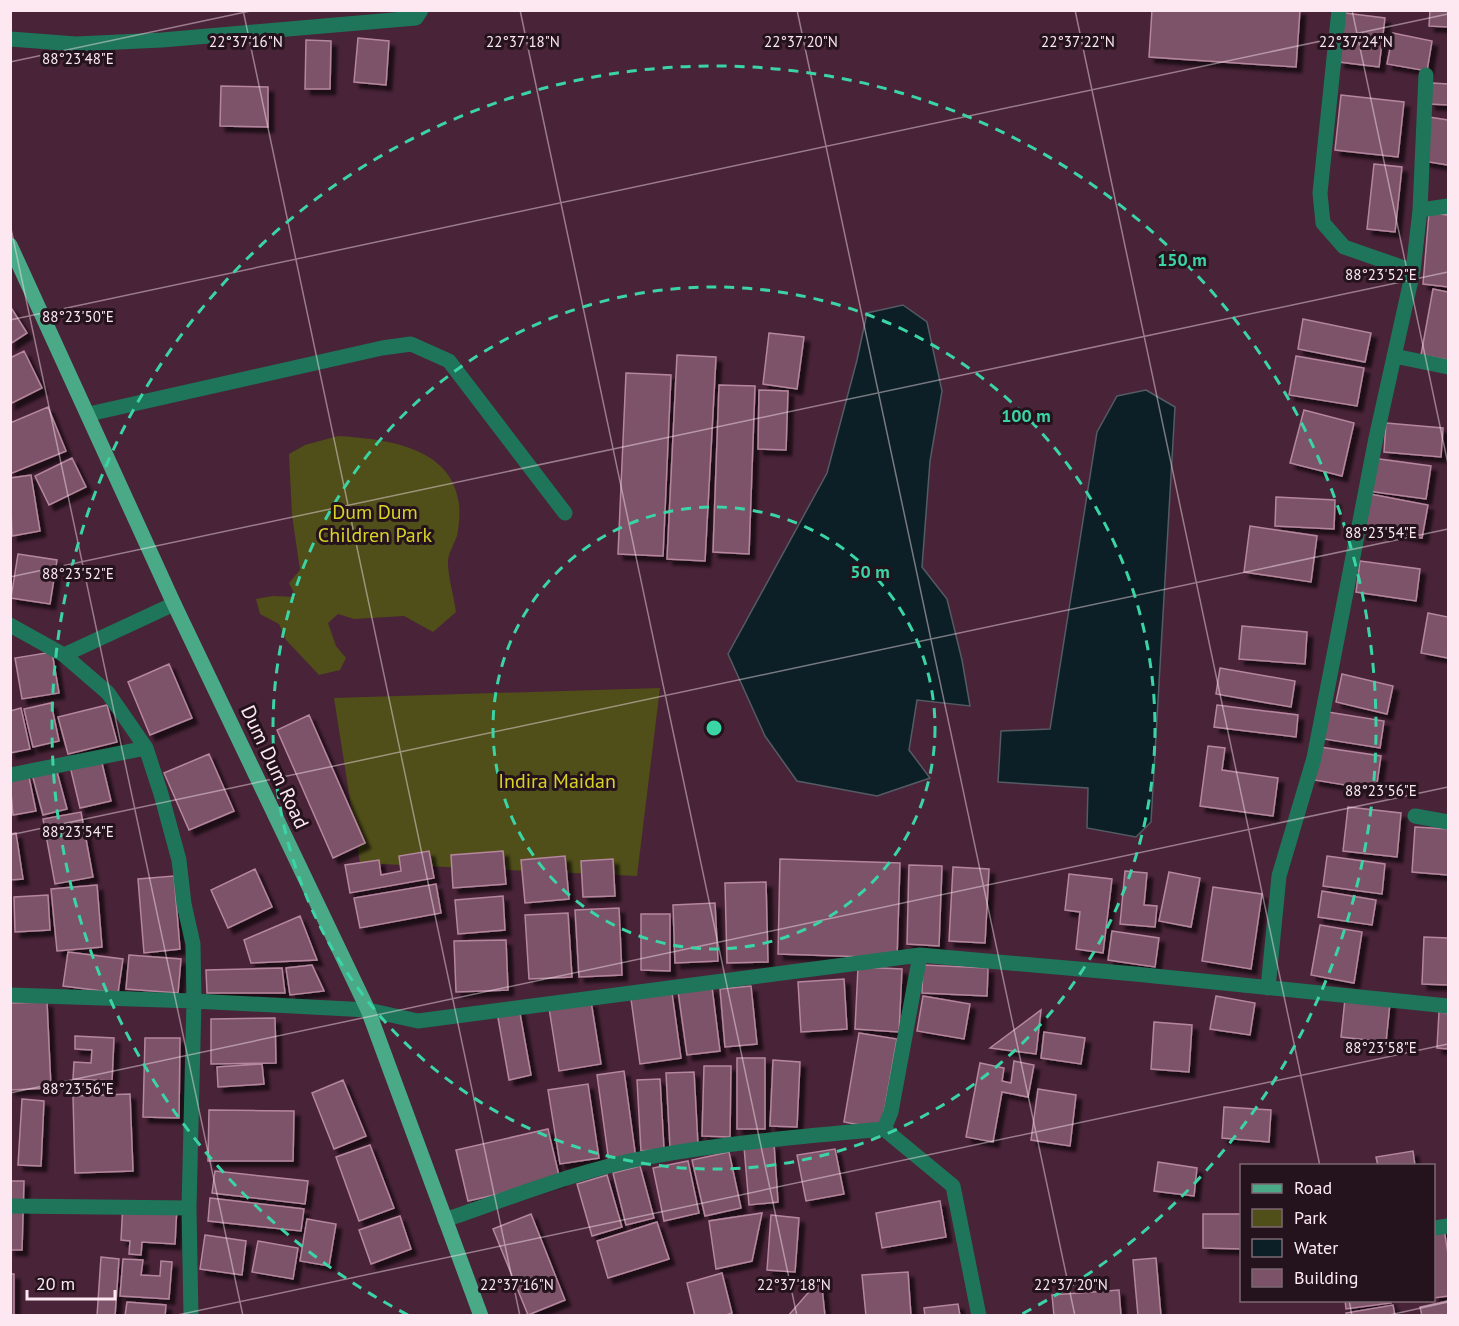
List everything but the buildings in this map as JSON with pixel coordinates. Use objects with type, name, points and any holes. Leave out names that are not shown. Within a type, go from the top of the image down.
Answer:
[{"type":"main road","name":"Dum Dum Road","points":[[11,247],[174,604],[368,1010],[481,1316]]},
{"type":"street","points":[[10,39],[76,44],[162,40],[416,18],[421,10]]},
{"type":"street","points":[[1339,10],[1320,193],[1323,223],[1344,247],[1413,272]]},
{"type":"street","points":[[1268,988],[1279,876],[1314,758],[1376,438],[1413,272],[1420,210],[1426,75]]},
{"type":"street","points":[[1420,210],[1449,206]]},
{"type":"street","points":[[89,414],[382,348],[411,344],[449,361],[565,513]]},
{"type":"street","points":[[1394,356],[1449,367]]},
{"type":"street","points":[[64,655],[174,604]]},
{"type":"street","points":[[10,625],[64,655],[108,693],[146,748],[179,860],[184,904],[193,944],[194,1001],[189,1208],[190,1316]]},
{"type":"street","points":[[10,775],[146,748]]},
{"type":"street","points":[[1415,816],[1449,822]]},
{"type":"street","points":[[884,1130],[891,1112],[920,955]]},
{"type":"street","points":[[10,995],[368,1010],[418,1021],[920,955],[1449,1006]]},
{"type":"street","points":[[445,1220],[591,1171],[648,1157],[743,1143],[884,1130],[953,1186],[979,1316]]},
{"type":"street","points":[[10,1206],[189,1208]]},
{"type":"green space","name":"Dum Dum Children Park","points":[[338,436],[376,440],[414,449],[444,469],[454,485],[459,504],[458,532],[448,562],[456,612],[433,632],[404,616],[354,619],[338,614],[328,623],[336,646],[346,658],[340,670],[319,675],[286,640],[279,624],[260,614],[256,599],[273,596],[296,597],[289,583],[300,570],[292,515],[289,454],[305,445]]},
{"type":"green space","name":"Indira Maidan","points":[[660,688],[637,876],[360,863],[334,698]]},
{"type":"water","points":[[903,305],[927,322],[942,391],[930,461],[922,567],[947,599],[962,660],[970,706],[917,700],[909,750],[930,778],[877,796],[797,781],[765,736],[728,654],[827,473],[867,313]]},
{"type":"water","points":[[1146,390],[1175,407],[1151,822],[1136,837],[1087,828],[1088,788],[998,782],[1001,731],[1050,729],[1097,432],[1117,396]]}]
